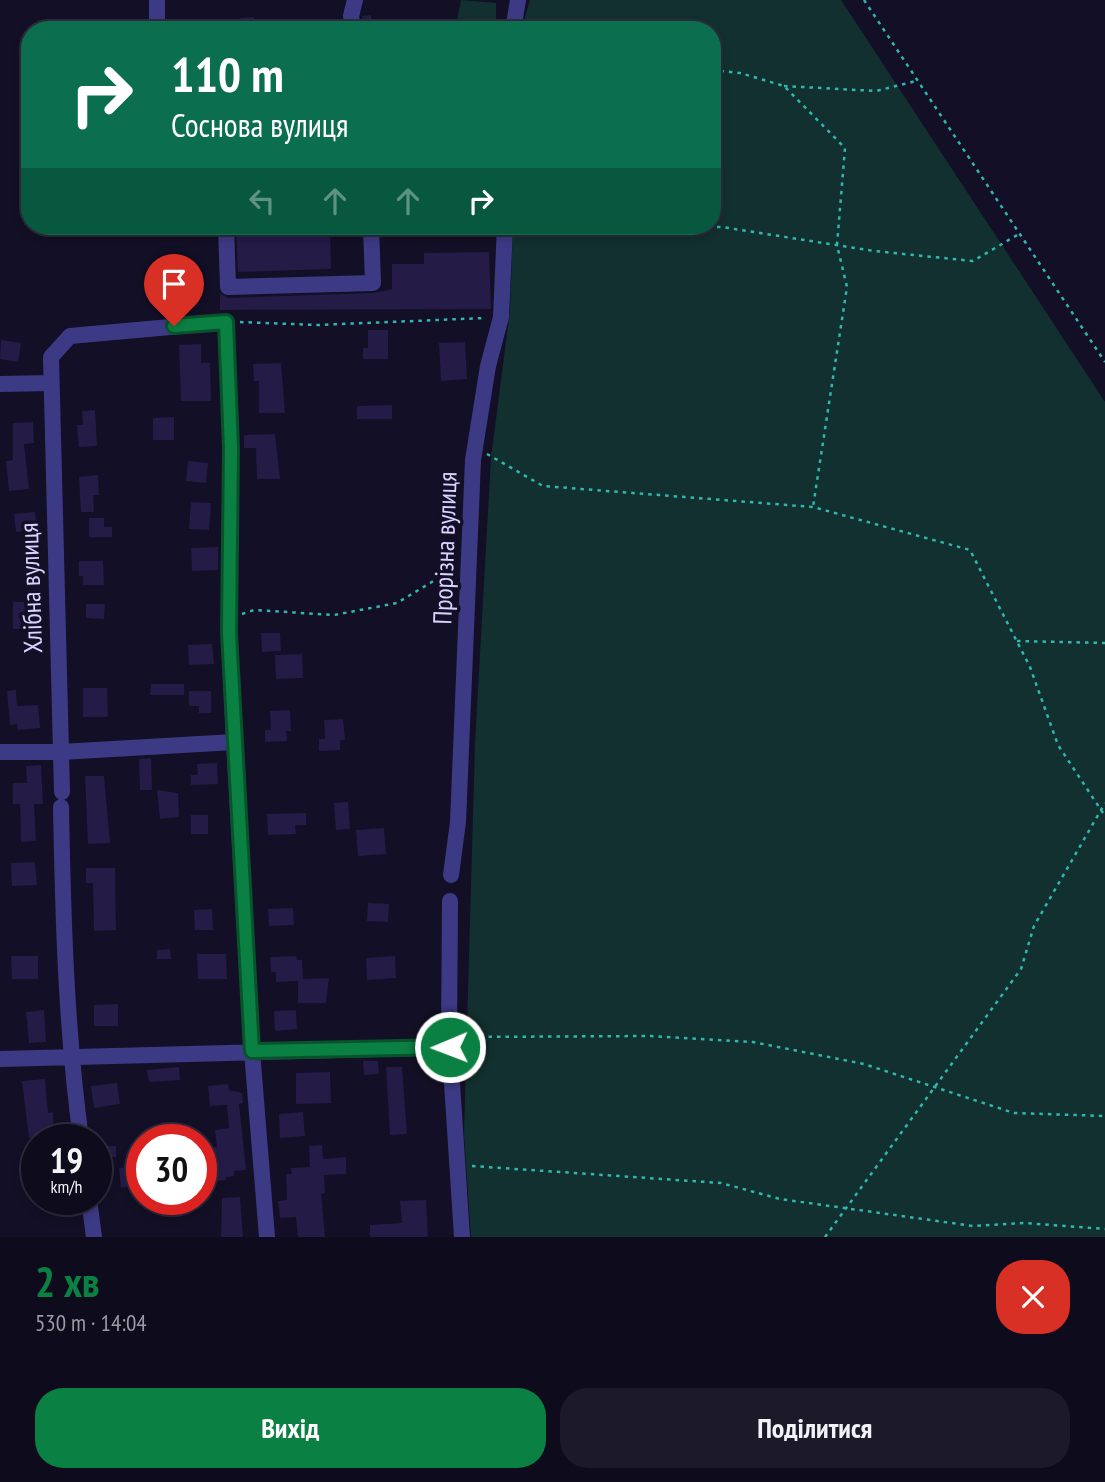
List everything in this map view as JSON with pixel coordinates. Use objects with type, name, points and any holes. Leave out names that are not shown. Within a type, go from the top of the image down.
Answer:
[{"type":"street","points":[[157,0],[157,21]]},
{"type":"street","points":[[515,21],[519,0]]},
{"type":"street","points":[[226,235],[228,287],[373,283],[371,235]]},
{"type":"street","name":"Прорізна вулиця","points":[[451,874],[458,822],[474,447],[501,317],[505,235]]},
{"type":"street","points":[[226,322],[231,448],[229,619],[234,741],[252,1051],[267,1237]]},
{"type":"street","name":"Хлібна вулиця","points":[[79,1124],[70,1057],[63,934],[51,356],[69,335],[226,322]]},
{"type":"street","points":[[0,384],[51,383]]},
{"type":"street","points":[[0,752],[61,752],[234,741]]},
{"type":"street","points":[[450,901],[450,1042],[462,1237]]},
{"type":"street","points":[[0,1059],[450,1042]]},
{"type":"street","points":[[91,1215],[94,1237]]},
{"type":"path","points":[[864,0],[1105,362]]},
{"type":"path","points":[[721,72],[740,73],[785,86],[876,92],[918,81]]},
{"type":"path","points":[[785,86],[845,148],[837,245],[847,287],[813,508]]},
{"type":"path","points":[[721,227],[837,245],[972,261],[1019,234]]},
{"type":"path","points":[[226,322],[317,325],[501,317]]},
{"type":"path","points":[[474,447],[543,486],[813,508],[970,550],[1030,667],[1058,745],[1105,816]]},
{"type":"path","points":[[229,619],[254,610],[334,615],[397,603],[470,559]]},
{"type":"path","points":[[1017,641],[1105,643]]},
{"type":"path","points":[[825,1237],[1021,969],[1034,926],[1105,803]]},
{"type":"path","points":[[450,1042],[651,1037],[753,1042],[864,1064],[1014,1114],[1105,1116]]},
{"type":"path","points":[[458,1165],[721,1183],[780,1199],[973,1226],[1024,1223],[1105,1230]]},
{"type":"green space","points":[[461,0],[496,3],[496,21],[457,21]]},
{"type":"green space","points":[[530,0],[841,0],[1105,402],[1105,1237],[471,1237],[464,1135],[475,743],[491,458],[510,310],[513,235],[721,235],[721,21],[524,21]]},
{"type":"building","points":[[371,15],[371,21],[362,21],[362,16]]},
{"type":"building","points":[[254,17],[254,21],[240,21],[240,18]]},
{"type":"building","points":[[236,235],[330,235],[331,269],[238,272]]},
{"type":"building","points":[[489,252],[491,309],[220,310],[220,293],[228,298],[373,293],[392,289],[392,264],[424,264],[424,253]]},
{"type":"building","points":[[368,330],[388,330],[388,359],[363,359],[363,348],[368,348]]},
{"type":"building","points":[[1,340],[21,343],[18,362],[0,359]]},
{"type":"building","points":[[465,342],[467,379],[441,381],[439,343]]},
{"type":"building","points":[[201,344],[201,363],[210,363],[211,401],[181,401],[179,345]]},
{"type":"building","points":[[281,363],[285,413],[259,413],[259,381],[254,381],[253,364]]},
{"type":"building","points":[[392,405],[392,419],[357,419],[357,406]]},
{"type":"building","points":[[95,410],[97,446],[79,447],[77,425],[83,425],[82,411]]},
{"type":"building","points":[[174,417],[174,440],[153,440],[153,418]]},
{"type":"building","points":[[33,422],[34,443],[24,444],[29,489],[9,491],[6,461],[13,460],[13,423]]},
{"type":"building","points":[[275,434],[280,479],[257,479],[256,448],[244,448],[244,435]]},
{"type":"building","points":[[188,461],[208,463],[206,483],[186,481]]},
{"type":"building","points":[[98,475],[99,495],[93,495],[94,512],[81,512],[79,477]]},
{"type":"building","points":[[191,502],[211,503],[209,530],[189,529]]},
{"type":"building","points":[[35,512],[37,530],[16,532],[14,514]]},
{"type":"building","points":[[89,518],[104,518],[104,527],[112,527],[112,537],[89,537]]},
{"type":"building","points":[[218,547],[218,570],[192,571],[191,548]]},
{"type":"building","points":[[79,561],[103,561],[104,585],[83,585],[83,576],[79,576]]},
{"type":"building","points":[[13,602],[40,602],[40,629],[13,629]]},
{"type":"building","points":[[86,604],[105,604],[104,619],[86,618]]},
{"type":"building","points":[[261,633],[280,633],[281,651],[262,652]]},
{"type":"building","points":[[212,644],[214,664],[189,665],[188,645]]},
{"type":"building","points":[[302,654],[303,678],[276,679],[275,655]]},
{"type":"building","points":[[151,684],[184,684],[184,695],[150,695]]},
{"type":"building","points":[[83,688],[107,688],[108,717],[83,717]]},
{"type":"building","points":[[16,690],[17,706],[38,705],[40,728],[18,730],[17,724],[10,725],[7,691]]},
{"type":"building","points":[[189,691],[211,691],[211,713],[199,713],[199,706],[189,706]]},
{"type":"building","points":[[290,710],[291,731],[286,731],[287,741],[265,742],[265,730],[271,730],[270,711]]},
{"type":"building","points":[[343,719],[345,740],[340,740],[340,750],[319,751],[319,739],[325,739],[324,720]]},
{"type":"building","points":[[151,758],[152,790],[140,790],[139,759]]},
{"type":"building","points":[[217,763],[218,784],[191,785],[191,775],[198,775],[197,764]]},
{"type":"building","points":[[41,765],[43,804],[34,804],[36,841],[21,842],[20,804],[13,804],[13,783],[27,783],[26,766]]},
{"type":"building","points":[[85,776],[104,776],[110,843],[88,844]]},
{"type":"building","points":[[157,790],[178,793],[179,817],[160,819]]},
{"type":"building","points":[[348,802],[350,829],[336,830],[334,803]]},
{"type":"building","points":[[306,813],[306,825],[295,825],[296,834],[268,835],[267,814]]},
{"type":"building","points":[[191,815],[208,815],[208,834],[191,834]]},
{"type":"building","points":[[384,828],[386,854],[358,856],[356,830]]},
{"type":"building","points":[[35,862],[37,885],[12,886],[11,863]]},
{"type":"building","points":[[86,868],[115,868],[116,930],[94,931],[93,883],[86,883]]},
{"type":"building","points":[[368,903],[389,904],[388,922],[367,921]]},
{"type":"building","points":[[293,908],[294,925],[269,926],[268,909]]},
{"type":"building","points":[[212,909],[213,930],[195,930],[194,910]]},
{"type":"building","points":[[170,949],[171,959],[157,959],[157,950]]},
{"type":"building","points":[[197,954],[226,954],[227,979],[198,979]]},
{"type":"building","points":[[11,956],[38,956],[38,979],[12,979]]},
{"type":"building","points":[[296,956],[297,960],[302,960],[303,979],[329,978],[326,1003],[298,1003],[298,981],[276,982],[276,972],[271,972],[270,957]]},
{"type":"building","points":[[395,956],[396,978],[367,980],[366,958]]},
{"type":"building","points":[[118,1004],[118,1026],[94,1026],[94,1005]]},
{"type":"building","points":[[44,1010],[46,1042],[29,1043],[26,1012]]},
{"type":"building","points":[[296,1010],[297,1029],[275,1031],[274,1011]]},
{"type":"building","points":[[363,1061],[378,1061],[379,1074],[364,1075]]},
{"type":"building","points":[[179,1067],[180,1080],[149,1082],[147,1070]]},
{"type":"building","points":[[386,1067],[402,1067],[407,1134],[390,1135]]},
{"type":"building","points":[[330,1072],[331,1103],[296,1104],[296,1073]]},
{"type":"building","points":[[45,1079],[48,1113],[53,1112],[54,1124],[27,1124],[22,1081]]},
{"type":"building","points":[[117,1083],[120,1104],[94,1108],[91,1086]]},
{"type":"building","points":[[228,1084],[229,1090],[242,1093],[243,1103],[239,1104],[246,1170],[234,1171],[234,1176],[226,1177],[226,1180],[217,1181],[217,1130],[229,1128],[227,1105],[210,1106],[208,1086]]},
{"type":"building","points":[[303,1112],[305,1136],[280,1138],[279,1114]]},
{"type":"building","points":[[322,1145],[323,1159],[346,1157],[346,1174],[324,1175],[325,1193],[321,1194],[325,1237],[298,1237],[296,1217],[280,1218],[278,1201],[287,1200],[286,1174],[292,1174],[291,1168],[310,1167],[309,1146]]},
{"type":"building","points":[[112,1146],[116,1146],[116,1157],[112,1157]]},
{"type":"building","points":[[126,1167],[126,1187],[121,1188],[119,1168]]},
{"type":"building","points":[[240,1197],[243,1237],[221,1237],[222,1198]]},
{"type":"building","points":[[426,1200],[428,1237],[370,1237],[370,1225],[402,1223],[400,1201]]},
{"type":"route","points":[[174,326],[226,322],[231,448],[229,633],[252,1051],[450,1047]]}]
